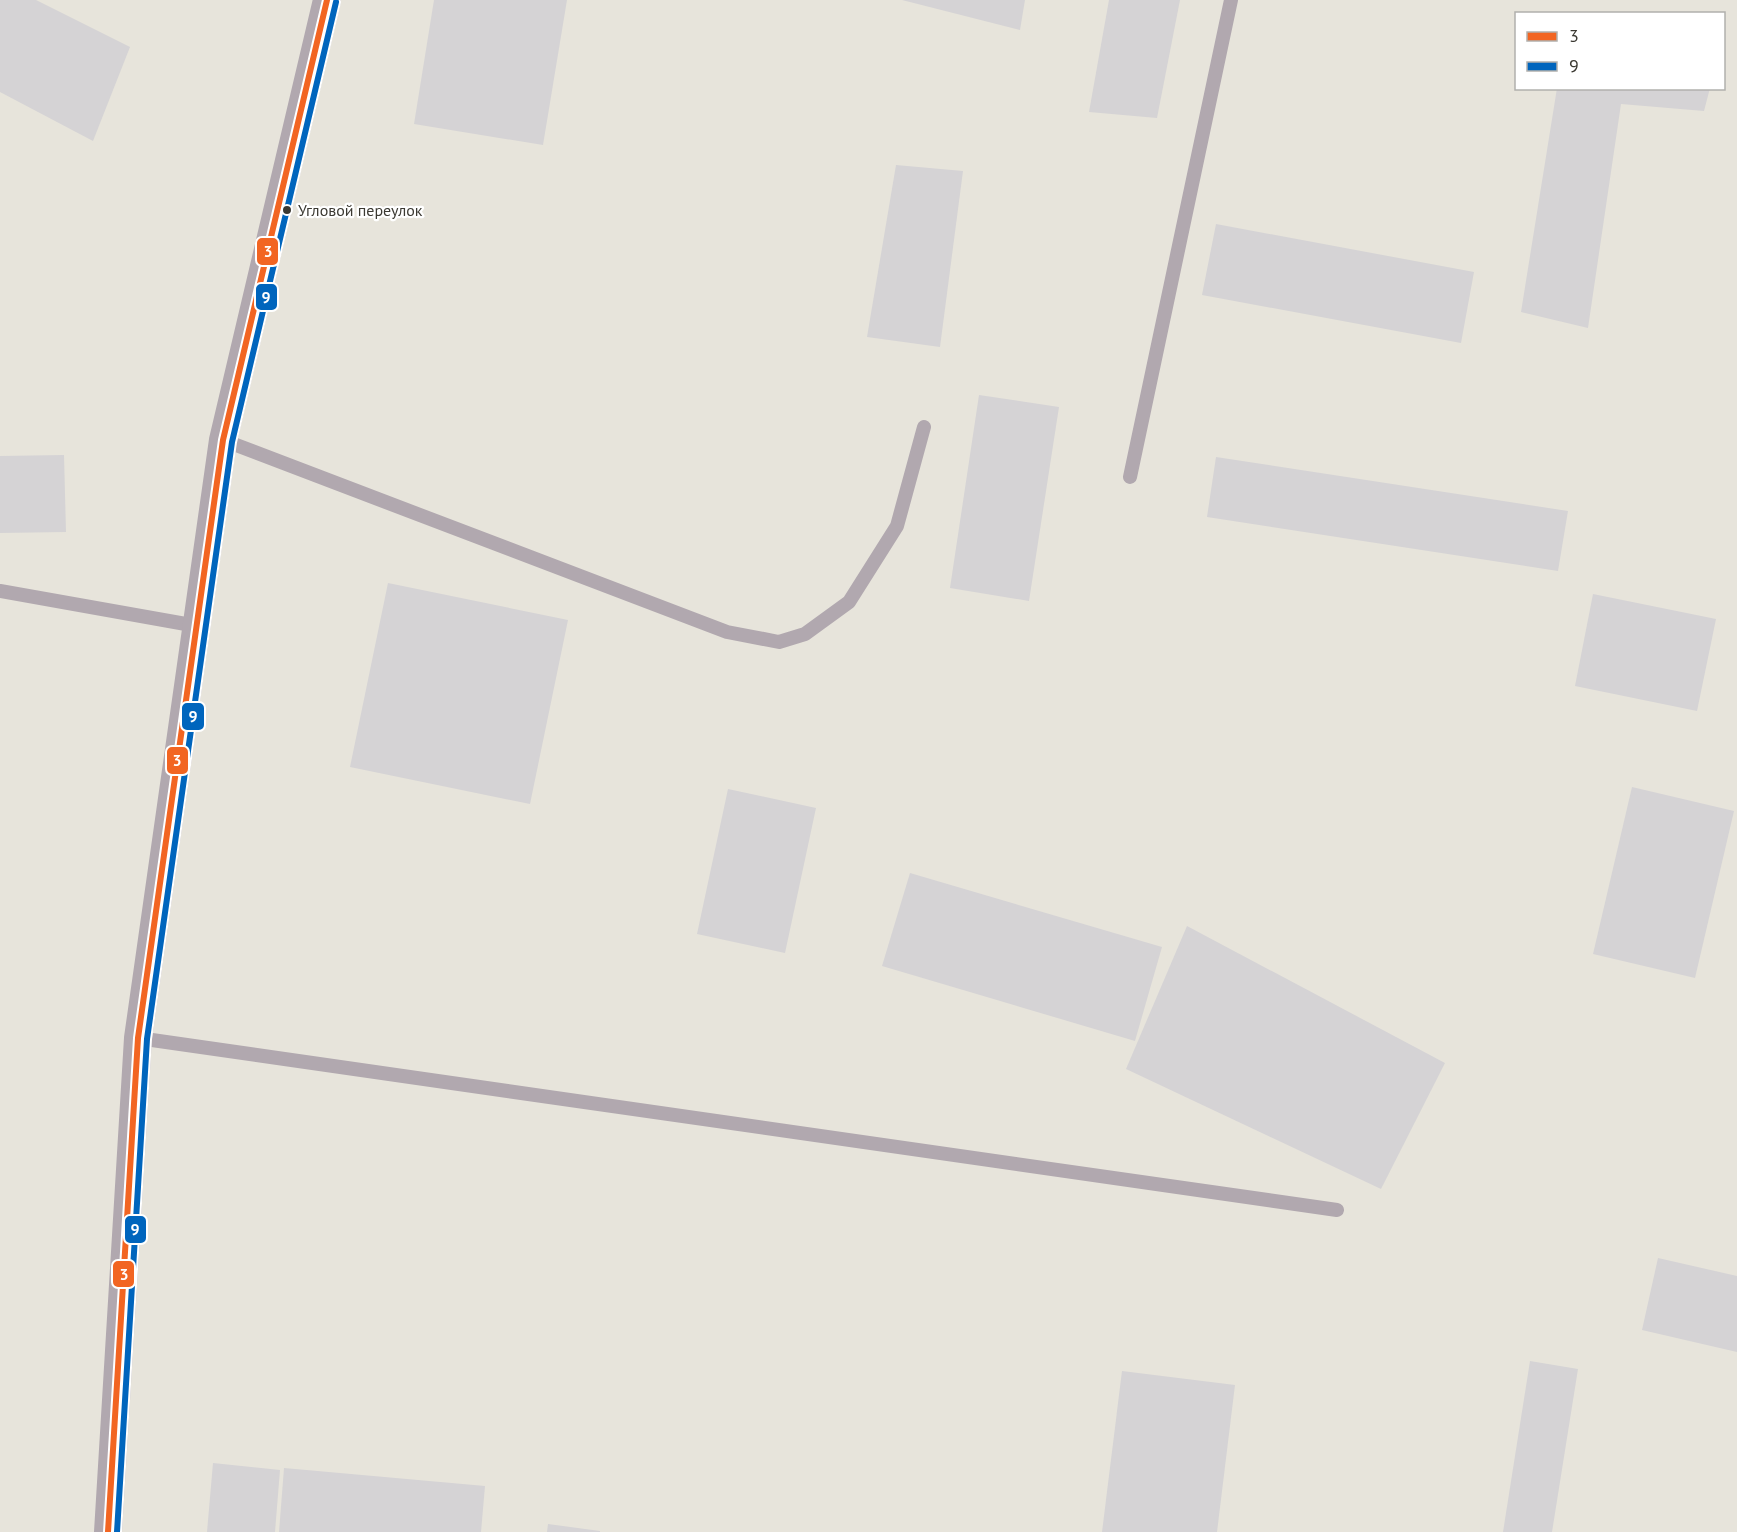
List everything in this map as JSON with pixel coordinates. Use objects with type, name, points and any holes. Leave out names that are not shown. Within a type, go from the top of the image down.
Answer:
[{"type":"street","points":[[108,1532],[138,1038],[223,441],[327,0]]},
{"type":"lane","points":[[1131,477],[1231,0]]},
{"type":"lane","points":[[223,441],[727,632],[779,642],[805,634],[849,603],[897,526],[924,427]]},
{"type":"lane","points":[[0,591],[197,627]]},
{"type":"lane","points":[[138,1038],[1337,1210]]},
{"type":"building","points":[[0,0],[36,0],[130,47],[93,141],[0,92]]},
{"type":"building","points":[[434,0],[567,0],[543,145],[414,124]]},
{"type":"building","points":[[902,0],[1025,0],[1020,30]]},
{"type":"building","points":[[1109,0],[1180,0],[1157,118],[1089,112]]},
{"type":"building","points":[[1557,90],[1709,90],[1704,111],[1621,104],[1588,328],[1521,312]]},
{"type":"building","points":[[896,165],[963,171],[940,347],[867,337]]},
{"type":"building","points":[[1216,224],[1474,272],[1461,343],[1202,295]]},
{"type":"building","points":[[979,395],[1059,407],[1029,601],[950,588]]},
{"type":"building","points":[[64,455],[66,532],[0,533],[0,456]]},
{"type":"building","points":[[1216,457],[1568,511],[1558,571],[1207,517]]},
{"type":"building","points":[[388,583],[568,620],[530,804],[350,767]]},
{"type":"building","points":[[1593,594],[1716,619],[1697,711],[1575,686]]},
{"type":"building","points":[[1632,787],[1734,811],[1695,978],[1593,954]]},
{"type":"building","points":[[728,789],[816,808],[785,953],[697,934]]},
{"type":"building","points":[[910,873],[1162,947],[1135,1041],[882,966]]},
{"type":"building","points":[[1187,926],[1445,1063],[1381,1189],[1126,1069]]},
{"type":"building","points":[[1658,1258],[1737,1276],[1737,1352],[1642,1330]]},
{"type":"building","points":[[1530,1361],[1578,1369],[1552,1532],[1503,1532]]},
{"type":"building","points":[[1122,1371],[1235,1385],[1217,1532],[1102,1532]]},
{"type":"building","points":[[213,1463],[280,1470],[275,1532],[207,1532]]},
{"type":"building","points":[[284,1468],[485,1486],[481,1532],[279,1532]]},
{"type":"building","points":[[548,1524],[600,1531],[600,1532],[547,1532]]},
{"type":"transit line","name":"3","points":[[108,1532],[138,1038],[223,440],[327,0]]},
{"type":"transit line","name":"9","points":[[117,1532],[147,1039],[232,442],[336,2]]},
{"type":"place","name":"Угловой переулок","points":[[287,210]]}]
